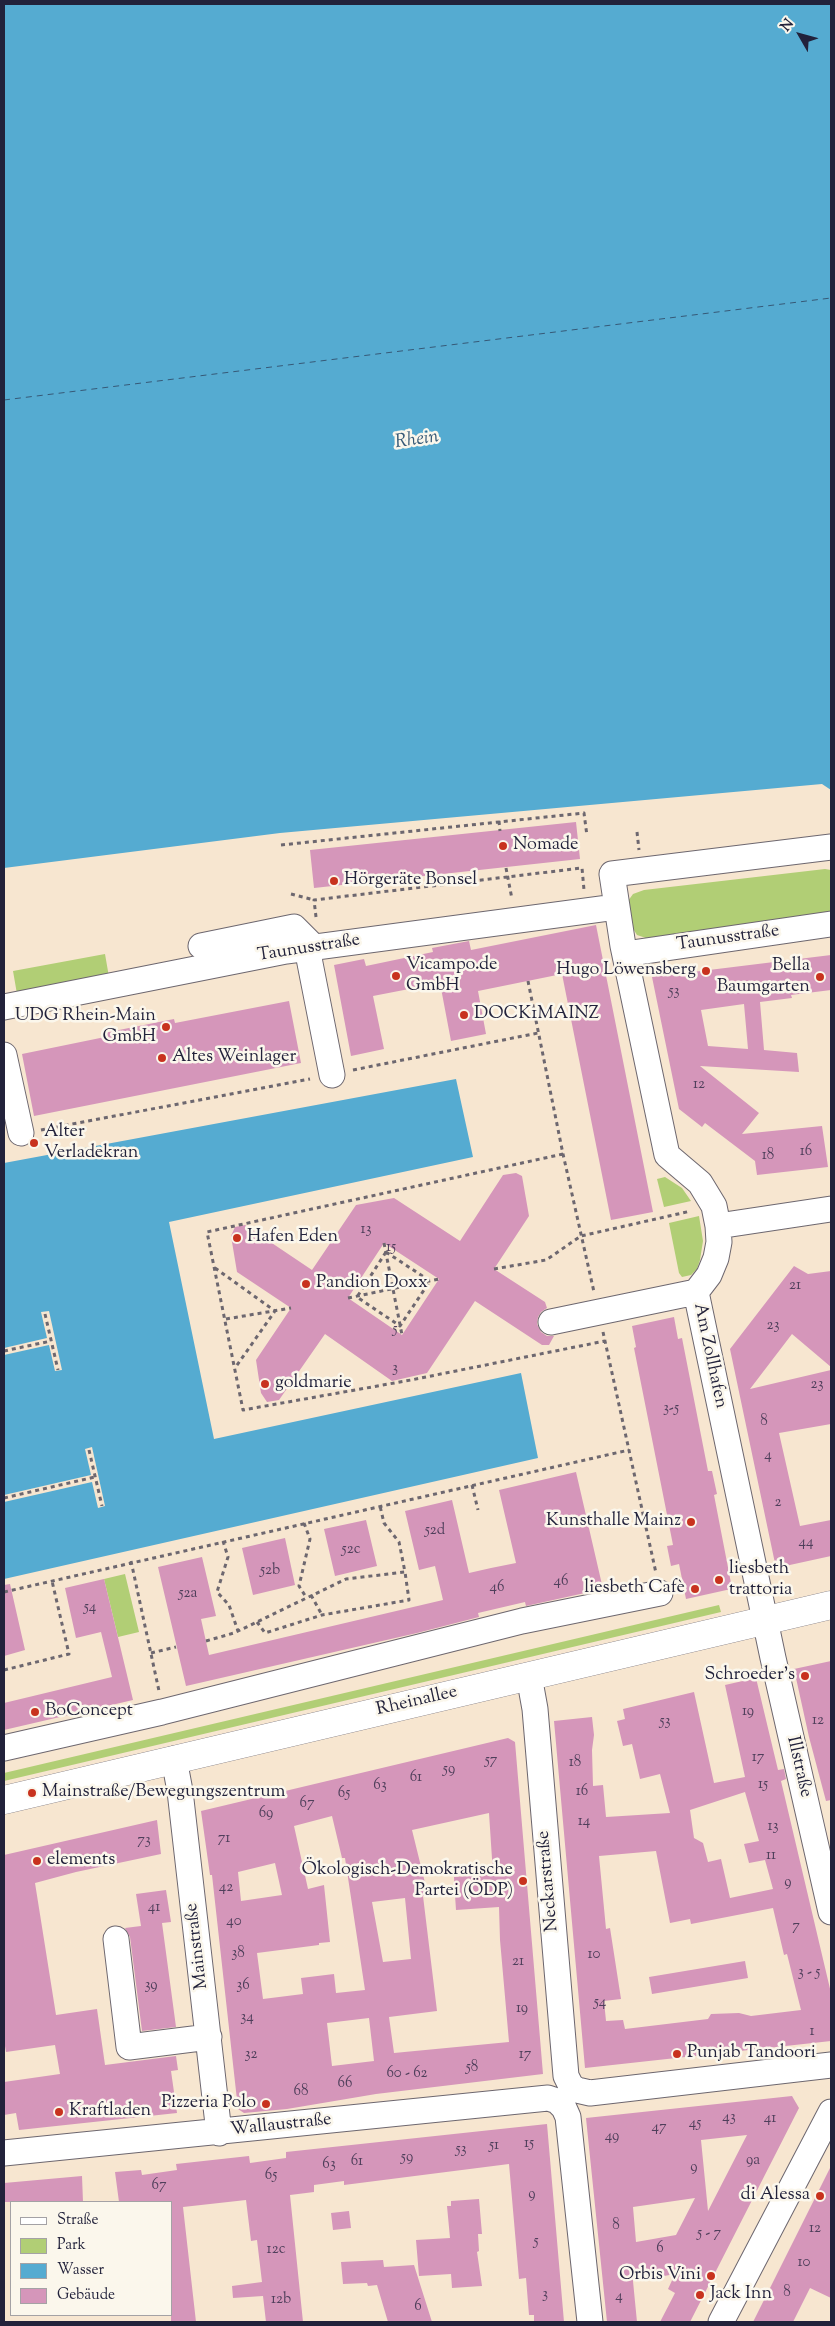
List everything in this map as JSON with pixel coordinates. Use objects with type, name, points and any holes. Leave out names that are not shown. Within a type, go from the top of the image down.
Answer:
[{"type":"main road","name":"Rheinallee","points":[[4,1800],[766,1622],[831,1605]]},
{"type":"street","points":[[831,847],[612,874],[625,954],[667,1155],[700,1183],[716,1216],[831,1209]]},
{"type":"street","name":"Taunusstraße","points":[[4,1007],[314,947],[616,907]]},
{"type":"street","name":"Taunusstraße","points":[[625,954],[831,924]]},
{"type":"street","points":[[201,946],[294,926],[314,947],[332,1074]]},
{"type":"street","points":[[4,1056],[21,1133]]},
{"type":"street","name":"Am Zollhafen","points":[[716,1216],[719,1242],[716,1258],[709,1275],[696,1292],[766,1622]]},
{"type":"street","points":[[551,1322],[696,1292]]},
{"type":"street","points":[[4,1748],[162,1712],[522,1620],[660,1593]]},
{"type":"street","name":"Illstraße","points":[[766,1622],[831,1912]]},
{"type":"street","name":"Neckarstraße","points":[[529,1676],[534,1709],[566,2076],[564,2108],[568,2117],[590,2322]]},
{"type":"street","name":"Mainstraße","points":[[174,1759],[209,2037],[219,2133]]},
{"type":"street","points":[[116,1939],[129,2047],[209,2037]]},
{"type":"street","name":"Wallaustraße","points":[[4,2153],[219,2133],[548,2098],[577,2090],[590,2093],[831,2065]]},
{"type":"street","points":[[720,2322],[831,2112]]},
{"type":"path","points":[[280,845],[584,813],[587,836]]},
{"type":"path","points":[[499,821],[500,831]]},
{"type":"path","points":[[637,832],[639,852]]},
{"type":"path","points":[[506,868],[516,920]]},
{"type":"path","points":[[291,894],[314,900],[508,875],[582,868],[586,911]]},
{"type":"path","points":[[314,900],[314,947]]},
{"type":"path","points":[[21,1133],[538,1033]]},
{"type":"path","points":[[563,1154],[207,1232],[244,1410],[605,1341]]},
{"type":"path","points":[[375,1195],[376,1201]]},
{"type":"path","points":[[494,1269],[546,1260],[581,1236],[716,1216]]},
{"type":"path","points":[[384,1243],[402,1335]]},
{"type":"path","points":[[386,1252],[430,1281]]},
{"type":"path","points":[[357,1297],[386,1252]]},
{"type":"path","points":[[214,1268],[275,1310]]},
{"type":"path","points":[[348,1298],[439,1279]]},
{"type":"path","points":[[400,1326],[430,1281]]},
{"type":"path","points":[[357,1297],[400,1326]]},
{"type":"path","points":[[226,1319],[291,1308]]},
{"type":"path","points":[[235,1368],[275,1310]]},
{"type":"path","points":[[45,1314],[58,1370]]},
{"type":"path","points":[[4,1351],[51,1340]]},
{"type":"path","points":[[89,1450],[102,1506]]},
{"type":"path","points":[[4,1592],[629,1450]]},
{"type":"path","points":[[4,1498],[95,1477]]},
{"type":"path","points":[[472,1485],[478,1510]]},
{"type":"path","points":[[257,1622],[265,1633],[322,1615],[408,1600],[399,1542],[384,1523],[380,1506]]},
{"type":"path","points":[[304,1523],[310,1539],[299,1586],[306,1598]]},
{"type":"path","points":[[223,1541],[228,1558],[217,1592],[229,1605],[238,1631]]},
{"type":"path","points":[[132,1562],[162,1712]]},
{"type":"path","points":[[206,1641],[238,1631],[346,1579],[405,1572]]},
{"type":"path","points":[[4,1670],[69,1654],[52,1581]]},
{"type":"path","points":[[311,1595],[322,1615]]},
{"type":"path","points":[[151,1653],[176,1647]]},
{"type":"green space","points":[[825,869],[831,870],[831,916],[646,938],[637,935],[632,927],[628,901],[633,894],[644,890]]},
{"type":"green space","points":[[105,954],[109,977],[17,994],[13,971]]},
{"type":"green space","points":[[665,1177],[682,1188],[691,1201],[664,1207],[657,1179]]},
{"type":"green space","points":[[699,1216],[703,1241],[700,1260],[697,1269],[691,1275],[682,1277],[679,1273],[669,1223]]},
{"type":"green space","points":[[125,1574],[139,1632],[118,1637],[104,1579]]},
{"type":"green space","points":[[719,1605],[721,1612],[4,1781],[4,1773]]},
{"type":"water","name":"Rhein","points":[[4,4],[831,4],[831,790],[822,784],[280,833],[4,868]]},
{"type":"water","points":[[456,1079],[473,1157],[169,1222],[214,1439],[521,1373],[538,1458],[4,1579],[4,1163]]},
{"type":"pier","points":[[49,1311],[62,1370],[55,1371],[49,1345],[4,1355],[4,1348],[47,1338],[41,1312]]},
{"type":"pier","points":[[92,1447],[105,1506],[98,1508],[92,1482],[4,1502],[4,1495],[91,1475],[85,1449]]},
{"type":"building","points":[[576,822],[580,859],[314,888],[310,850]]},
{"type":"building","points":[[596,925],[653,1212],[611,1220],[562,974],[478,991],[486,1034],[451,1041],[440,983],[373,996],[384,1049],[351,1056],[334,965],[364,959],[366,966],[433,952],[432,948],[469,941],[471,950]]},
{"type":"building","points":[[831,955],[831,990],[791,995],[792,998],[760,1002],[764,1050],[797,1053],[799,1072],[700,1066],[759,1113],[742,1134],[822,1126],[828,1167],[757,1175],[755,1161],[705,1123],[702,1127],[679,1109],[652,977]],"holes":[[[744,1004],[748,1049],[708,1046],[701,1010]]]},
{"type":"building","name":"Altes Weinlager","points":[[289,1001],[301,1063],[34,1116],[22,1054],[105,1037],[104,1033],[174,1019],[175,1023]]},
{"type":"building","name":"Pandion Doxx","points":[[516,1173],[522,1176],[529,1216],[494,1269],[545,1302],[547,1308],[541,1312],[537,1324],[541,1332],[547,1336],[554,1336],[549,1345],[542,1345],[475,1301],[427,1373],[392,1381],[325,1334],[279,1400],[267,1402],[261,1393],[256,1360],[291,1308],[237,1272],[231,1236],[235,1227],[245,1225],[312,1270],[356,1205],[394,1198],[460,1241],[503,1175]],"holes":[[[384,1243],[439,1279],[402,1335],[348,1298]]]},
{"type":"building","points":[[794,1266],[808,1274],[831,1271],[831,1367],[792,1334],[750,1389],[831,1370],[831,1424],[779,1433],[800,1526],[831,1520],[831,1556],[776,1568],[730,1349]]},
{"type":"building","points":[[674,1317],[678,1339],[682,1338],[708,1471],[712,1471],[717,1494],[714,1495],[731,1583],[731,1589],[686,1599],[679,1564],[671,1566],[667,1546],[673,1545],[634,1348],[636,1347],[632,1326]]},
{"type":"building","points":[[576,1472],[603,1589],[526,1606],[525,1602],[478,1613],[479,1617],[417,1633],[186,1686],[158,1567],[202,1557],[216,1616],[201,1619],[209,1655],[443,1600],[435,1566],[419,1570],[405,1511],[452,1500],[469,1573],[516,1563],[499,1490]]},
{"type":"building","points":[[366,1520],[377,1566],[335,1576],[324,1529]]},
{"type":"building","points":[[285,1538],[295,1585],[253,1595],[242,1548]]},
{"type":"building","points":[[104,1579],[133,1700],[4,1730],[4,1703],[112,1677],[101,1632],[76,1638],[65,1588]]},
{"type":"building","points":[[10,1584],[25,1650],[4,1656],[4,1585]]},
{"type":"building","points":[[831,1661],[831,1800],[826,1801],[794,1669]]},
{"type":"building","points":[[756,1678],[778,1770],[784,1769],[786,1779],[781,1781],[831,1993],[831,2041],[585,2068],[554,1721],[592,1717],[594,1735],[592,1750],[593,1786],[603,1785],[606,1817],[670,1813],[660,1774],[640,1779],[632,1744],[623,1746],[617,1721],[625,1719],[623,1709],[694,1692],[714,1783],[745,1777],[725,1685]],"holes":[[[745,1792],[759,1841],[744,1844],[749,1863],[765,1860],[773,1889],[730,1898],[721,1859],[708,1862],[703,1843],[694,1838],[690,1810]],[[656,1851],[670,1923],[690,1919],[691,1924],[773,1908],[784,1955],[787,1954],[801,2010],[751,2016],[739,2013],[711,2014],[708,2019],[625,2029],[623,2020],[606,2021],[604,2001],[621,1999],[610,1928],[606,1929],[599,1856]]]},
{"type":"building","points":[[508,1738],[515,1742],[543,2074],[376,2094],[287,2109],[244,2113],[238,2109],[212,1875],[210,1875],[201,1811]],"holes":[[[489,1813],[493,1874],[454,1877],[456,1910],[499,1907],[509,2042],[394,2053],[389,2017],[437,2011],[423,1896],[428,1895],[412,1830]],[[332,1816],[342,1858],[345,1858],[365,1990],[336,1993],[334,1974],[301,1978],[303,1994],[263,1999],[257,1953],[330,1942],[324,1885],[308,1889],[294,1826]],[[275,1863],[282,1895],[241,1901],[238,1872]],[[405,1898],[411,1959],[383,1962],[372,1902]],[[369,2018],[374,2061],[332,2066],[327,2023]]]},
{"type":"building","points":[[157,1820],[161,1854],[76,1872],[35,1883],[56,2015],[97,2009],[105,2065],[176,2056],[178,2070],[171,2071],[177,2113],[19,2130],[16,2113],[4,2115],[4,2082],[60,2074],[55,2045],[6,2052],[4,2040],[4,1855]]},
{"type":"building","points":[[166,1890],[171,1922],[162,1923],[176,2027],[142,2031],[130,1937],[125,1928],[141,1926],[136,1894]]},
{"type":"building","points":[[745,1961],[748,1978],[652,1994],[649,1977]]},
{"type":"building","points":[[792,2096],[799,2108],[690,2322],[660,2322],[675,2293],[668,2289],[675,2274],[648,2279],[632,2271],[637,2322],[607,2322],[586,2118]],"holes":[[[747,2135],[708,2211],[701,2140]],[[695,2198],[676,2235],[636,2242],[633,2207]]]},
{"type":"building","points":[[547,2124],[564,2322],[534,2322],[534,2315],[529,2315],[526,2278],[519,2279],[509,2164],[344,2185],[344,2181],[314,2185],[314,2192],[290,2195],[303,2322],[266,2322],[263,2296],[233,2298],[232,2286],[262,2282],[257,2240],[251,2241],[246,2200],[183,2207],[196,2322],[171,2322],[172,2201],[119,2201],[115,2172],[141,2170],[142,2175],[177,2170],[176,2164],[249,2156],[250,2163],[286,2158],[286,2152]]},
{"type":"building","points":[[831,2166],[831,2298],[810,2288],[793,2322],[753,2322]]},
{"type":"building","points":[[82,2176],[83,2201],[4,2202],[4,2183]]},
{"type":"building","points":[[479,2199],[482,2234],[478,2234],[479,2251],[477,2252],[482,2286],[452,2288],[451,2274],[419,2276],[416,2240],[450,2238],[447,2206],[451,2206],[451,2201]]},
{"type":"building","points":[[349,2211],[351,2228],[333,2230],[331,2213]]},
{"type":"building","points":[[383,2260],[384,2267],[414,2265],[432,2322],[388,2322],[377,2285],[368,2286],[367,2283],[343,2284],[341,2262]]},
{"type":"ferry route","points":[[4,400],[831,298]]},
{"type":"place","name":"Nomade","points":[[503,846]]},
{"type":"place","name":"Hörgeräte Bonsel","points":[[334,881]]},
{"type":"place","name":"Hugo Löwensberg","points":[[706,971]]},
{"type":"place","name":"Vicampo.de GmbH","points":[[396,976]]},
{"type":"place","name":"Bella Baumgarten","points":[[820,977]]},
{"type":"place","name":"DOCK1MAINZ","points":[[464,1015]]},
{"type":"place","name":"UDG Rhein-Main GmbH","points":[[166,1027]]},
{"type":"place","name":"Altes Weinlager","points":[[162,1058]]},
{"type":"place","name":"Alter Verladekran","points":[[34,1143]]},
{"type":"place","name":"Hafen Eden","points":[[237,1238]]},
{"type":"place","name":"Pandion Doxx","points":[[306,1284]]},
{"type":"place","name":"goldmarie","points":[[265,1384]]},
{"type":"place","name":"Kunsthalle Mainz","points":[[691,1522]]},
{"type":"place","name":"liesbeth trattoria","points":[[719,1580]]},
{"type":"place","name":"liesbeth Cafè","points":[[695,1589]]},
{"type":"place","name":"Schroeder's","points":[[805,1676]]},
{"type":"place","name":"BoConcept","points":[[35,1712]]},
{"type":"place","name":"Mainstraße/Bewegungszentrum","points":[[32,1793]]},
{"type":"place","name":"elements","points":[[37,1861]]},
{"type":"place","name":"Ökologisch-Demokratische Partei (ÖDP)","points":[[523,1881]]},
{"type":"place","name":"Punjab Tandoori","points":[[677,2054]]},
{"type":"place","name":"Pizzeria Polo","points":[[266,2104]]},
{"type":"place","name":"Kraftladen","points":[[59,2112]]},
{"type":"place","name":"di Alessa","points":[[820,2196]]},
{"type":"place","name":"Orbis Vini","points":[[711,2276]]},
{"type":"place","name":"Jack Inn","points":[[700,2295]]}]
